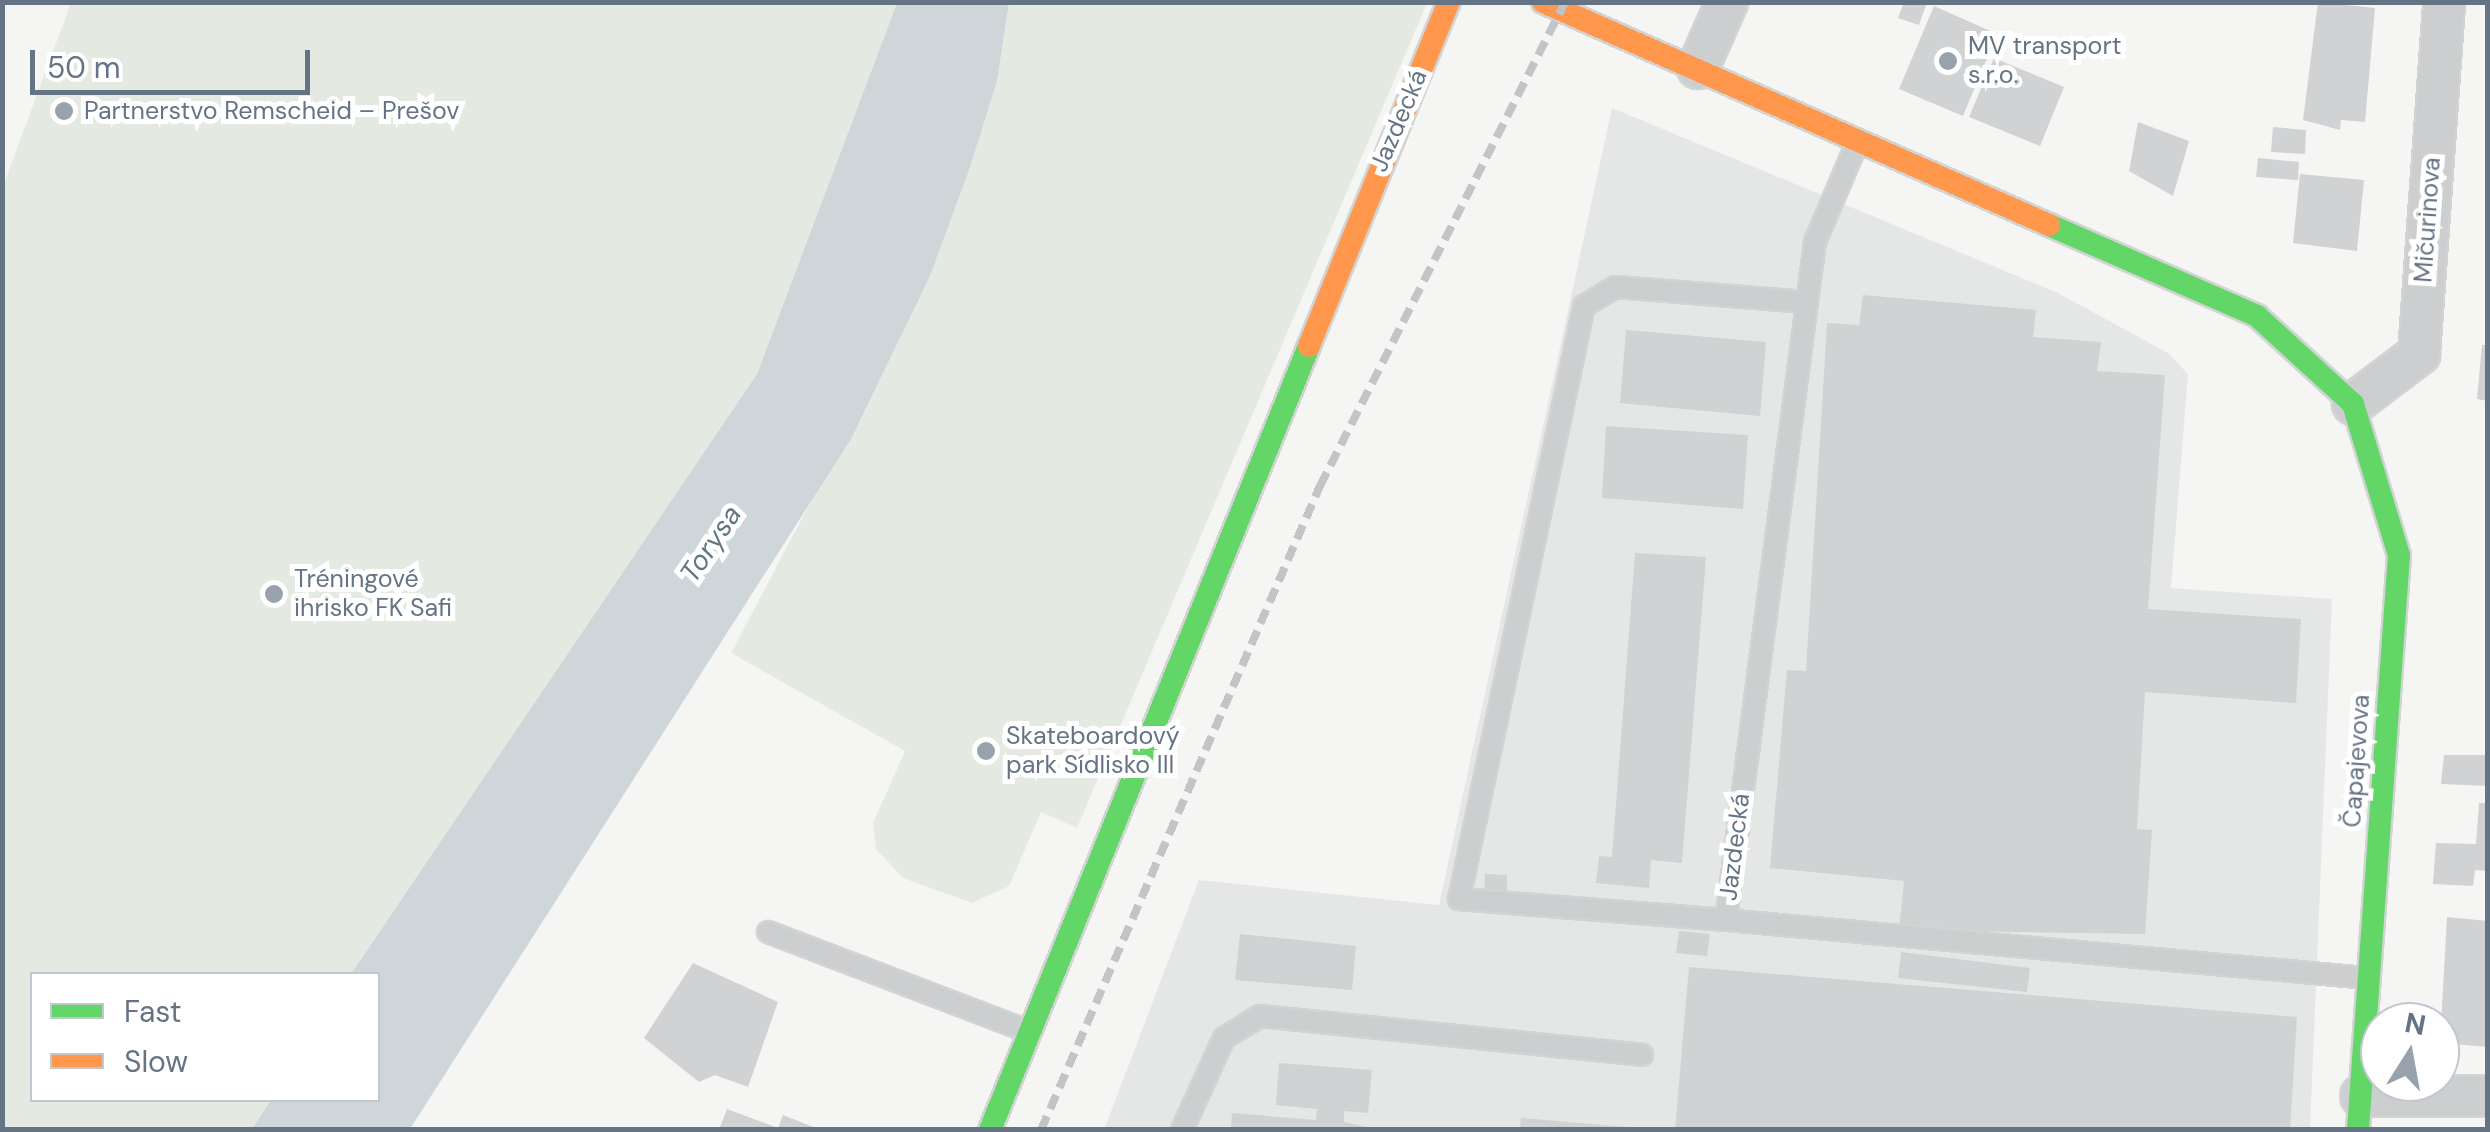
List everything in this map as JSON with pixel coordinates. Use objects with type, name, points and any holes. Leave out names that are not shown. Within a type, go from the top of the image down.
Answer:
[{"type":"street","name":"Jazdecká","points":[[990,1130],[1450,2]]},
{"type":"street","points":[[1544,2],[2257,316],[2353,404]]},
{"type":"street","points":[[1698,68],[1727,2]]},
{"type":"street","name":"Mičurinova","points":[[2353,404],[2418,354],[2444,2]]},
{"type":"street","name":"Čapajevova","points":[[2353,404],[2399,555],[2359,1113]]},
{"type":"street","points":[[2359,1113],[2488,1096]]},
{"type":"lane","name":"Jazdecká","points":[[1857,142],[1815,242],[1726,920],[2369,978]]},
{"type":"lane","points":[[1726,920],[1460,899],[1584,306],[1616,286],[1806,302]]},
{"type":"lane","points":[[768,932],[1028,1032]]},
{"type":"lane","points":[[1182,1130],[1224,1038],[1260,1016],[1642,1055]]},
{"type":"shaded area","points":[[71,3],[897,3],[757,374],[352,972],[30,972],[30,1102],[270,1102],[252,1129],[3,1129],[2,189]]},
{"type":"shaded area","points":[[1009,3],[1427,3],[1077,828],[1041,812],[1009,886],[972,903],[903,878],[876,849],[873,823],[905,751],[731,653],[930,276],[997,81]]},
{"type":"shaded area","points":[[1612,108],[2058,293],[2168,353],[2188,374],[2171,588],[2332,599],[2310,1129],[1104,1130],[1199,880],[1439,905]]},
{"type":"water","name":"Torysa","points":[[897,3],[1009,3],[997,81],[970,167],[930,276],[851,439],[410,1129],[252,1129],[270,1102],[380,1102],[380,972],[352,972],[757,374]]},
{"type":"building","points":[[1904,2],[1927,2],[1919,25],[1898,18]]},
{"type":"building","points":[[2318,2],[2375,8],[2365,122],[2341,120],[2340,130],[2303,120]]},
{"type":"building","name":"MV transport s.r.o.","points":[[1934,6],[1997,34],[1963,116],[1899,89]]},
{"type":"building","points":[[1994,58],[2064,87],[2040,146],[1969,117]]},
{"type":"building","points":[[2138,122],[2189,141],[2173,196],[2129,171]]},
{"type":"building","points":[[2273,127],[2306,130],[2305,154],[2271,152]]},
{"type":"building","points":[[2258,158],[2299,162],[2298,180],[2256,177]]},
{"type":"building","points":[[2300,174],[2364,180],[2357,251],[2293,243]]},
{"type":"building","points":[[1863,295],[2036,310],[2033,337],[2101,342],[2097,371],[2165,375],[2148,609],[2301,619],[2296,703],[2145,692],[2137,829],[2152,830],[2145,934],[1899,930],[1904,881],[1770,868],[1787,670],[1806,671],[1827,323],[1859,325]]},
{"type":"building","points":[[1626,330],[1766,342],[1760,416],[1620,403]]},
{"type":"building","points":[[2482,345],[2488,345],[2488,401],[2477,399]]},
{"type":"building","points":[[1606,426],[1748,435],[1743,509],[1602,498]]},
{"type":"building","points":[[1635,553],[1706,557],[1682,863],[1651,860],[1649,888],[1596,883],[1599,856],[1612,857]]},
{"type":"building","points":[[2444,755],[2488,755],[2488,786],[2441,784]]},
{"type":"building","points":[[2479,803],[2488,803],[2488,871],[2475,870],[2473,886],[2433,884],[2436,843],[2476,844]]},
{"type":"building","points":[[1485,874],[1507,875],[1507,898],[1484,897]]},
{"type":"building","points":[[2447,917],[2488,921],[2488,1047],[2460,1045],[2460,1002],[2442,1002]]},
{"type":"building","points":[[1679,931],[1710,934],[1707,956],[1676,953]]},
{"type":"building","points":[[1240,934],[1356,946],[1352,990],[1235,980]]},
{"type":"building","points":[[1901,952],[2030,968],[2027,992],[1898,978]]},
{"type":"building","points":[[693,963],[778,1002],[748,1087],[715,1075],[699,1082],[644,1038]]},
{"type":"building","points":[[1689,967],[2297,1017],[2290,1130],[1675,1130]]},
{"type":"building","points":[[1279,1063],[1372,1070],[1368,1113],[1344,1111],[1344,1122],[1381,1130],[1231,1130],[1232,1113],[1316,1120],[1317,1109],[1276,1105]]},
{"type":"building","points":[[727,1109],[778,1128],[783,1115],[821,1130],[719,1130]]},
{"type":"building","points":[[1521,1118],[1628,1127],[1628,1130],[1520,1130]]},
{"type":"railway","points":[[1041,1130],[1320,486],[1565,2]]},
{"type":"traffic: fast","points":[[2049,225],[2257,316],[2353,404],[2399,555],[2358,1130]]},
{"type":"traffic: fast","points":[[990,1130],[1309,346]]},
{"type":"traffic: slow","points":[[1309,346],[1449,2]]},
{"type":"traffic: slow","points":[[1543,2],[2049,225]]},
{"type":"place","name":"MV transport s.r.o.","points":[[1948,61]]},
{"type":"place","name":"Partnerstvo Remscheid – Prešov","points":[[64,111]]},
{"type":"place","name":"Tréningové ihrisko FK Safi","points":[[274,594]]},
{"type":"place","name":"Skateboardový park Sídlisko III","points":[[986,751]]}]
